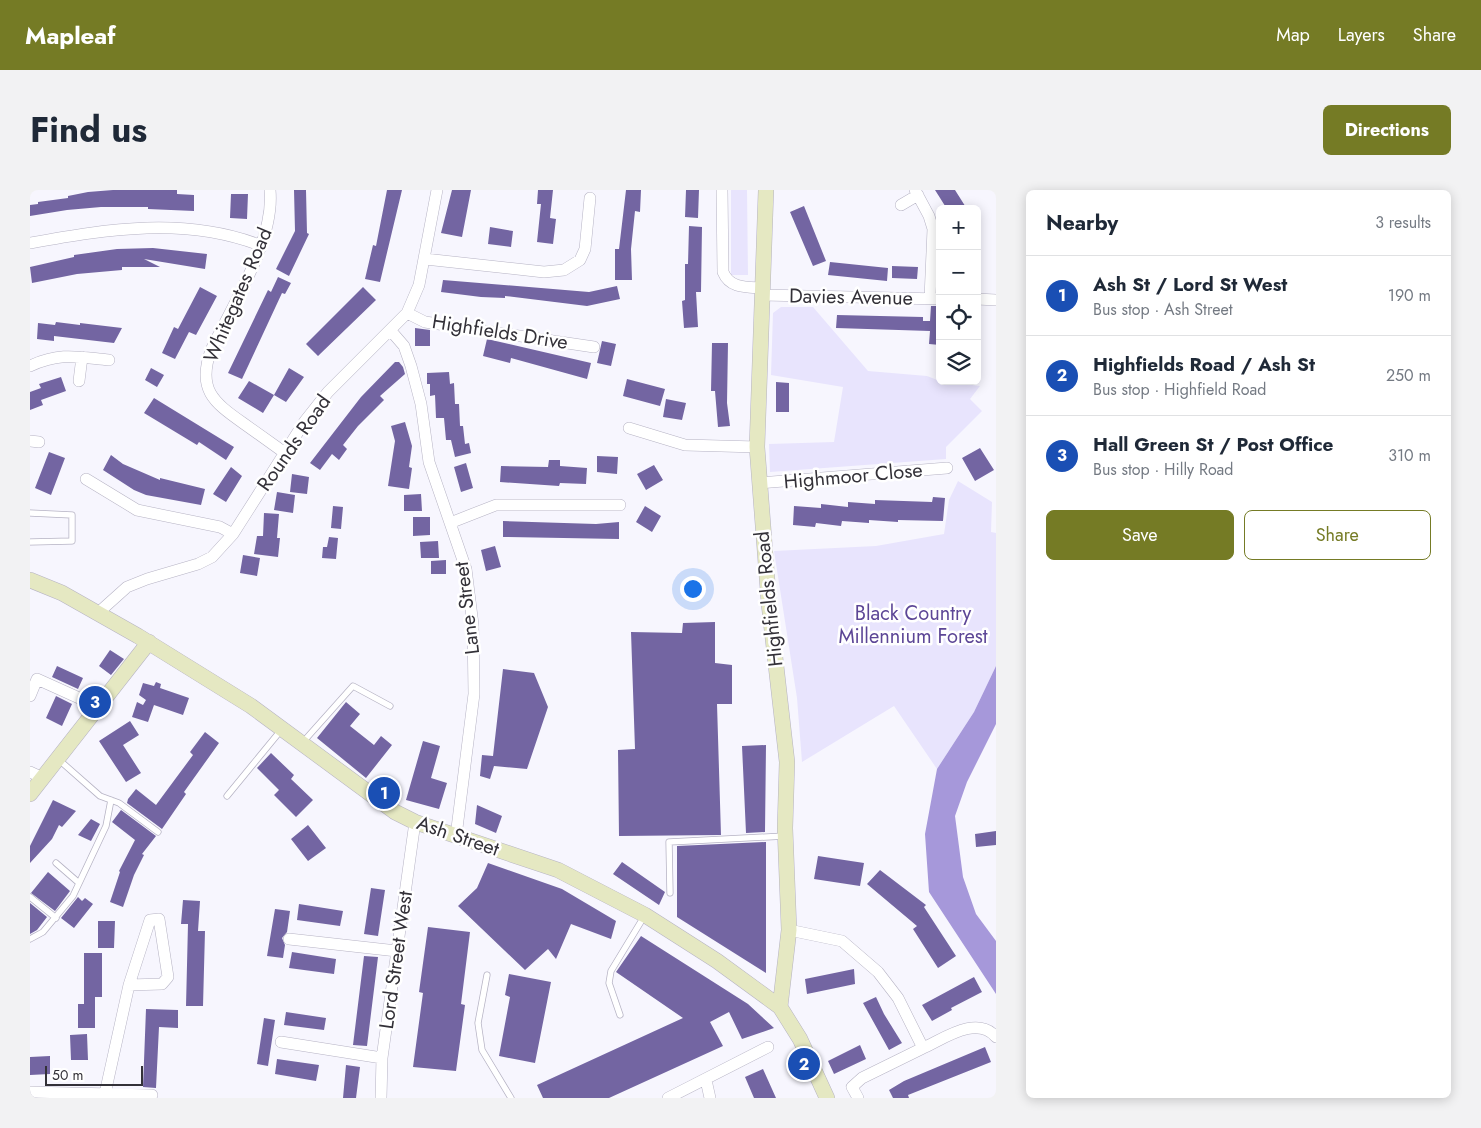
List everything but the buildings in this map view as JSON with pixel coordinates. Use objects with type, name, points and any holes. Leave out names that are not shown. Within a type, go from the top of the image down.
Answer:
[{"type":"street","name":"Whitegates Road","points":[[270,190],[269,223],[262,246],[212,350],[206,365],[206,381],[208,390],[218,405],[285,453]]},
{"type":"street","name":"Rounds Road","points":[[98,613],[127,587],[146,579],[198,564],[212,557],[234,534],[285,453],[328,392],[408,313],[419,285],[425,259],[436,190]]},
{"type":"street","name":"Davies Avenue","points":[[722,190],[722,272],[736,286],[763,292],[935,299]]},
{"type":"street","name":"Highfields Road","points":[[766,190],[757,447],[768,604],[787,762],[785,836],[789,930],[780,1007]]},
{"type":"street","points":[[900,205],[916,192],[933,229],[935,299]]},
{"type":"street","points":[[425,259],[544,272],[564,270],[580,260],[585,249],[590,198]]},
{"type":"street","points":[[30,243],[87,233],[170,227],[234,235],[262,246]]},
{"type":"street","points":[[981,300],[996,300]]},
{"type":"street","name":"Highfields Drive","points":[[408,313],[425,322],[594,347]]},
{"type":"street","name":"Lane Street","points":[[391,331],[404,346],[411,366],[421,404],[429,462],[466,569],[473,635],[474,694],[456,836]]},
{"type":"street","points":[[79,381],[82,357]]},
{"type":"street","points":[[30,366],[48,358],[82,357],[109,360]]},
{"type":"street","points":[[629,428],[684,445],[757,447]]},
{"type":"street","name":"Highmoor Close","points":[[760,483],[947,468]]},
{"type":"street","points":[[86,479],[137,510],[220,527],[234,534]]},
{"type":"street","points":[[450,523],[496,505],[620,505]]},
{"type":"street","name":"Ash Street","points":[[30,580],[62,593],[149,642],[251,706],[374,798],[414,822],[558,870],[645,915],[717,961],[780,1007]]},
{"type":"street","points":[[30,794],[37,775],[58,759],[149,642]]},
{"type":"street","points":[[30,696],[37,679],[99,707]]},
{"type":"street","name":"Lord Street West","points":[[381,1098],[382,1058],[414,822]]},
{"type":"street","points":[[104,1096],[129,985],[150,920],[159,919],[168,977],[162,984],[129,985]]},
{"type":"street","points":[[789,930],[842,940],[878,972],[898,998],[923,1048]]},
{"type":"street","points":[[289,938],[397,951]]},
{"type":"street","points":[[780,1007],[800,1039],[827,1098]]},
{"type":"street","points":[[858,1098],[852,1087],[862,1078],[923,1048],[974,1026],[990,1029],[996,1037]]},
{"type":"street","points":[[280,1042],[382,1058]]},
{"type":"street","points":[[668,1098],[768,1047]]},
{"type":"street","points":[[706,1080],[710,1098]]},
{"type":"street","points":[[30,1092],[104,1096],[152,1095]]},
{"type":"lane","points":[[30,513],[72,515],[72,541],[30,542]]},
{"type":"lane","points":[[301,744],[353,686],[390,706]]},
{"type":"lane","points":[[227,796],[282,729]]},
{"type":"lane","points":[[58,759],[100,796],[119,803],[158,832]]},
{"type":"lane","points":[[30,939],[43,932],[73,896],[106,826],[110,800]]},
{"type":"lane","points":[[670,893],[668,842],[785,836]]},
{"type":"lane","points":[[56,863],[79,882]]},
{"type":"lane","points":[[30,897],[56,918]]},
{"type":"lane","points":[[620,1015],[609,983],[611,971],[645,915]]},
{"type":"lane","points":[[486,976],[478,1023],[482,1050],[511,1098]]},
{"type":"green space","points":[[731,190],[747,190],[748,275],[731,275]]},
{"type":"green space","points":[[781,307],[813,307],[868,371],[927,376],[936,379],[936,385],[980,386],[970,399],[982,411],[946,447],[946,459],[770,472],[769,444],[834,442],[843,387],[771,375],[773,313]]},
{"type":"green space","name":"Black Country Millennium Forest","points":[[958,481],[992,502],[991,532],[996,533],[996,666],[974,712],[937,769],[894,706],[802,762],[797,698],[774,551],[876,546],[944,534],[949,500]]},
{"type":"shaded area","points":[[996,666],[996,724],[967,782],[955,816],[963,877],[976,914],[996,941],[996,994],[929,892],[925,834],[937,769],[974,712]]},
{"type":"place","name":"Hall Green St / Post Office","points":[[95,702]]},
{"type":"place","name":"Ash St / Lord St West","points":[[384,793]]},
{"type":"place","name":"Highfields Road / Ash St","points":[[804,1064]]}]
